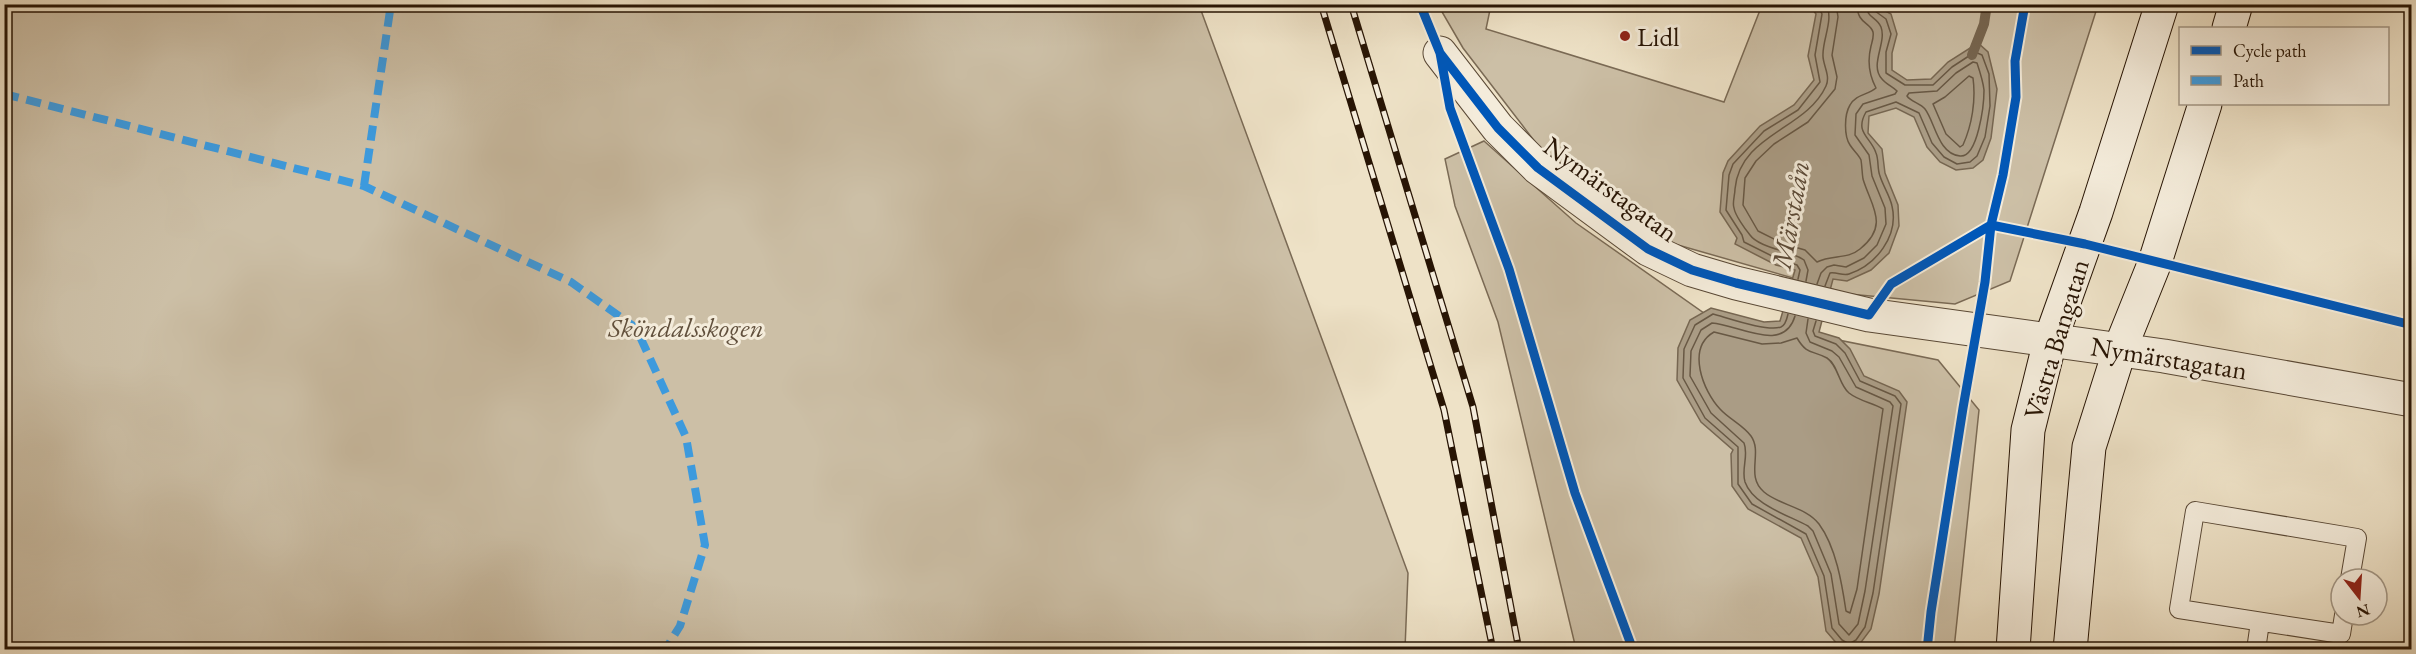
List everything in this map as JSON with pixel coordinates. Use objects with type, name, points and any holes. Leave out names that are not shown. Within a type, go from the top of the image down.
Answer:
[{"type":"street","name":"Västra Bangatan","points":[[2013,650],[2028,430],[2050,341],[2096,212],[2162,4]]},
{"type":"street","points":[[2229,27],[2236,4]]},
{"type":"street","name":"Nymärstagatan","points":[[1440,53],[1498,128],[1538,168],[1648,249],[1692,270],[1869,315],[2120,349],[2412,400]]},
{"type":"street","points":[[2070,650],[2089,447],[2120,349],[2155,262],[2205,105]]},
{"type":"lane","points":[[2342,627],[2341,634],[2179,609],[2195,511],[2357,538],[2352,567]]},
{"type":"lane","points":[[2256,650],[2260,622]]},
{"type":"green space","name":"Sköndalsskogen","points":[[4,5],[1199,5],[1408,573],[1405,649],[5,649]]},
{"type":"green space","points":[[1438,5],[1491,5],[1486,29],[1724,102],[1762,5],[2098,5],[2010,281],[1955,304],[1849,294],[1671,243],[1539,147],[1463,48]]},
{"type":"green space","points":[[1484,141],[1576,223],[1704,313],[1938,360],[1979,410],[1954,649],[1576,649],[1498,322],[1455,206],[1445,159]]},
{"type":"water","points":[[1809,5],[1875,5],[1891,14],[1897,34],[1892,53],[1892,70],[1907,80],[1931,79],[1948,62],[1978,43],[1988,52],[1997,89],[1991,138],[1983,160],[1973,168],[1956,170],[1940,162],[1927,147],[1914,117],[1896,108],[1869,116],[1868,133],[1882,149],[1885,173],[1898,205],[1899,226],[1889,253],[1871,270],[1847,281],[1833,279],[1819,332],[1839,338],[1850,349],[1864,376],[1899,391],[1907,402],[1879,594],[1871,629],[1859,645],[1849,649],[1839,646],[1826,631],[1818,577],[1801,538],[1748,509],[1732,486],[1731,454],[1733,450],[1701,422],[1677,380],[1678,348],[1690,320],[1711,308],[1764,322],[1780,321],[1795,270],[1776,265],[1735,244],[1737,238],[1720,212],[1723,173],[1728,161],[1760,126],[1794,105],[1814,80],[1808,56],[1816,14]]},
{"type":"waterway","name":"Märstaån","points":[[1972,55],[1984,24],[1987,4]]},
{"type":"railway","points":[[1321,4],[1444,410],[1493,650]]},
{"type":"railway","points":[[1351,4],[1473,407],[1519,650]]},
{"type":"marked path","points":[[364,186],[391,4]]},
{"type":"marked path","points":[[4,94],[364,186],[571,282],[636,328],[686,437],[705,545],[680,626],[665,650]]},
{"type":"cycle path","points":[[1420,4],[1440,53],[1450,108],[1509,269],[1575,493],[1633,650]]},
{"type":"cycle path","points":[[1927,650],[1963,408],[1985,282],[1991,225],[2003,175],[2016,97],[2015,61],[2025,4]]},
{"type":"cycle path","points":[[1440,53],[1498,128],[1538,168],[1648,249],[1692,270],[1736,283],[1869,315],[1891,284],[1991,225],[2085,244],[2412,325]]},
{"type":"place","name":"Lidl","points":[[1625,36]]}]
